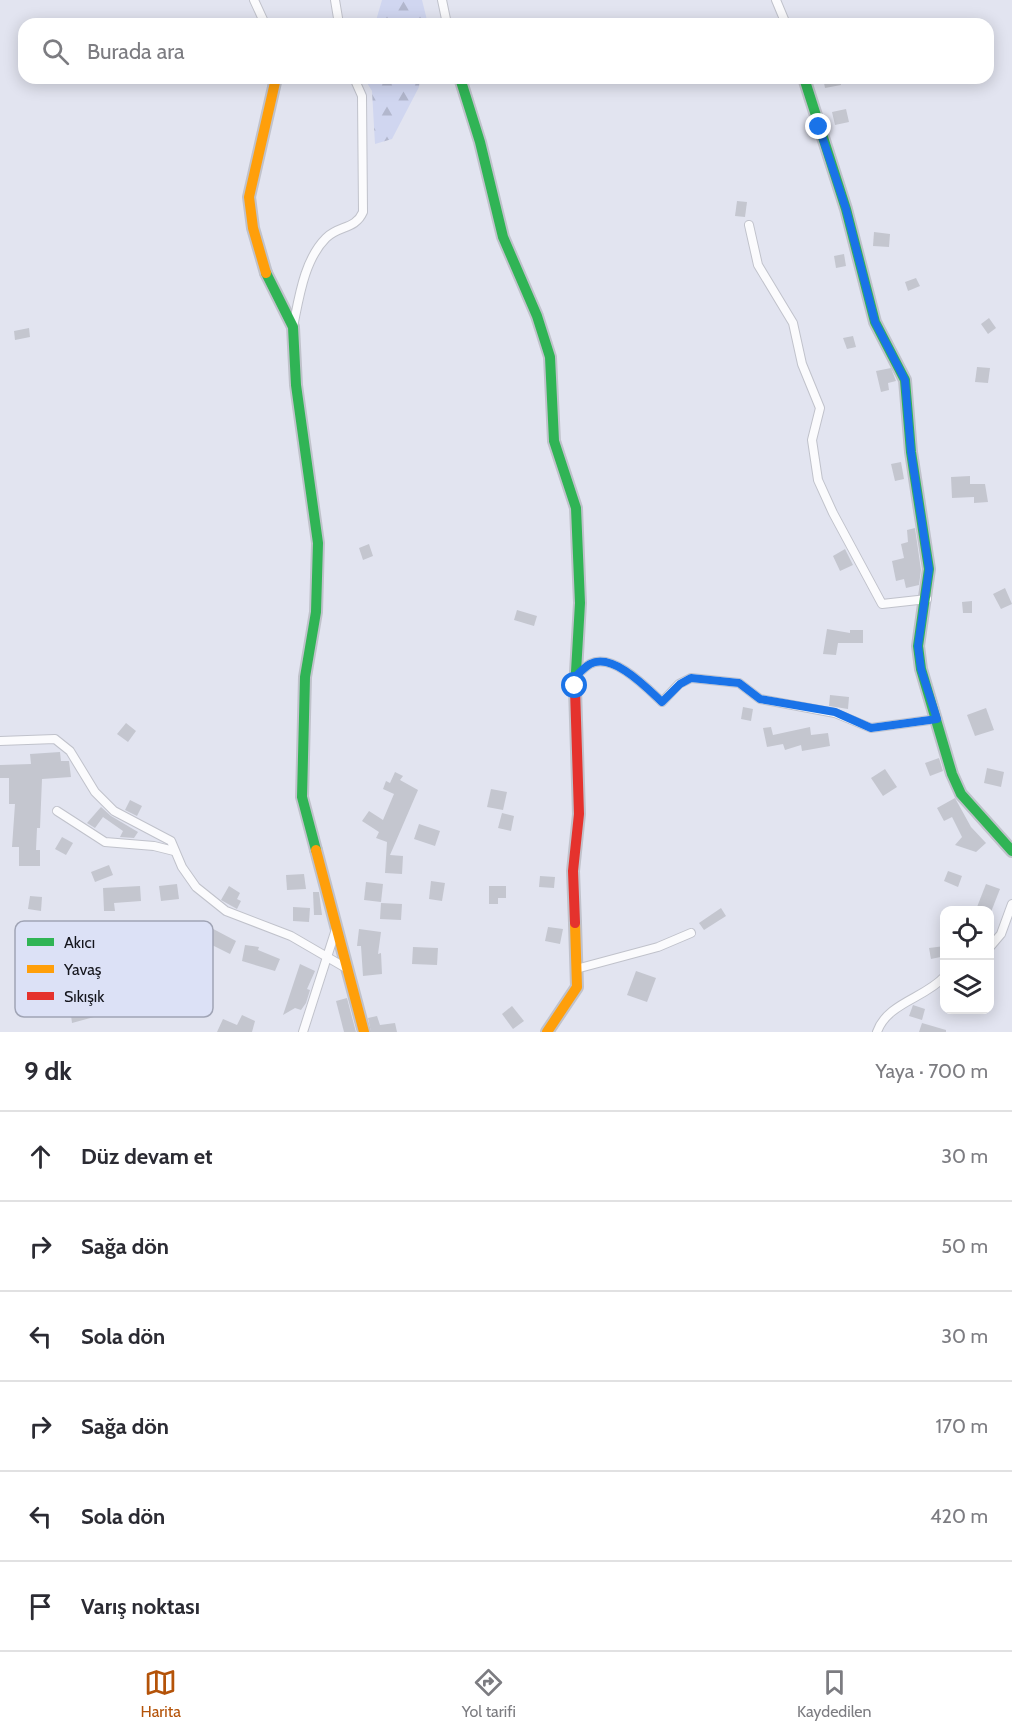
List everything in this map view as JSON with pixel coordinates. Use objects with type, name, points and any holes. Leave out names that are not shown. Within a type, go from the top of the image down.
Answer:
[{"type":"street","points":[[254,0],[262,18]]},
{"type":"street","points":[[335,0],[338,18]]},
{"type":"street","points":[[442,0],[446,18]]},
{"type":"street","points":[[776,0],[784,18]]},
{"type":"street","points":[[275,84],[249,197],[253,228],[264,270],[293,327]]},
{"type":"street","points":[[357,84],[362,96],[363,213],[359,222],[352,226],[340,227],[326,238],[317,250],[307,270],[293,327],[296,385],[318,543],[316,612],[305,677],[302,797],[364,1032]]},
{"type":"street","points":[[462,84],[480,142],[503,237],[537,316],[550,357],[554,441],[576,508],[580,603],[576,676],[580,785],[573,871],[577,987],[547,1032]]},
{"type":"street","points":[[806,84],[846,209],[875,322],[905,380],[911,452],[929,569],[927,599],[918,646],[921,669],[952,774],[962,794],[1012,851]]},
{"type":"street","points":[[749,225],[758,265],[793,323],[802,364],[820,408],[812,440],[818,480],[833,513],[882,604],[927,599]]},
{"type":"street","points":[[576,676],[591,663],[603,662],[627,671],[662,702],[680,684],[691,678],[739,683],[760,699],[835,712],[871,728],[937,719]]},
{"type":"street","points":[[0,741],[55,739],[70,751],[95,792],[114,811],[171,841],[174,851],[196,887],[226,911],[291,936],[346,968]]},
{"type":"street","points":[[57,811],[105,842],[154,846],[174,851]]},
{"type":"street","points":[[994,942],[1001,934],[1012,904]]},
{"type":"street","points":[[303,1032],[336,929]]},
{"type":"street","points":[[576,969],[658,947],[691,933]]},
{"type":"street","points":[[877,1032],[880,1023],[892,1012],[940,980]]},
{"type":"green space","points":[[382,0],[422,0],[426,18],[377,18]]},
{"type":"green space","points":[[368,84],[419,84],[392,139],[375,144],[372,91]]},
{"type":"building","points":[[824,84],[841,84],[841,85],[825,88]]},
{"type":"building","points":[[846,109],[849,122],[835,125],[832,112]]},
{"type":"building","points":[[737,201],[747,202],[745,217],[735,216]]},
{"type":"building","points":[[874,232],[890,234],[889,247],[873,246]]},
{"type":"building","points":[[844,254],[846,266],[836,268],[834,256]]},
{"type":"building","points":[[916,278],[920,286],[908,291],[905,282]]},
{"type":"building","points":[[989,318],[996,328],[988,334],[981,324]]},
{"type":"building","points":[[29,328],[30,337],[15,340],[14,331]]},
{"type":"building","points":[[853,336],[856,347],[847,349],[843,338]]},
{"type":"building","points":[[977,367],[990,368],[988,383],[975,382]]},
{"type":"building","points":[[891,368],[896,381],[888,383],[889,390],[881,392],[876,371]]},
{"type":"building","points":[[901,462],[904,479],[895,481],[891,464]]},
{"type":"building","points":[[970,476],[970,484],[985,484],[988,502],[974,503],[974,497],[952,498],[951,477]]},
{"type":"building","points":[[915,528],[921,570],[919,585],[906,588],[904,579],[896,581],[892,561],[904,558],[901,544],[908,542],[907,530]]},
{"type":"building","points":[[369,544],[373,556],[363,560],[359,548]]},
{"type":"building","points":[[845,549],[853,565],[840,571],[833,556]]},
{"type":"building","points":[[1005,588],[1012,604],[1001,609],[993,594]]},
{"type":"building","points":[[972,601],[972,613],[963,613],[962,602]]},
{"type":"building","points":[[517,610],[537,616],[534,626],[514,620]]},
{"type":"building","points":[[827,629],[850,633],[850,630],[863,630],[863,643],[838,643],[836,655],[823,654]]},
{"type":"building","points":[[830,695],[849,697],[848,709],[829,706]]},
{"type":"building","points":[[743,707],[753,709],[751,721],[741,719]]},
{"type":"building","points":[[986,708],[994,730],[975,736],[967,715]]},
{"type":"building","points":[[126,723],[136,731],[128,742],[117,734]]},
{"type":"building","points":[[771,727],[773,735],[810,727],[811,735],[828,733],[830,746],[802,751],[801,745],[785,750],[783,744],[767,747],[763,728]]},
{"type":"building","points":[[60,752],[61,761],[69,761],[71,777],[42,779],[40,828],[37,828],[36,850],[40,850],[40,866],[19,866],[19,847],[12,847],[15,804],[9,804],[9,778],[0,778],[0,765],[31,764],[30,754]]},
{"type":"building","points":[[939,758],[943,771],[930,776],[925,763]]},
{"type":"building","points":[[987,768],[1004,772],[1001,787],[984,783]]},
{"type":"building","points":[[885,769],[897,787],[883,796],[871,778]]},
{"type":"building","points":[[395,772],[403,776],[400,780],[418,790],[390,855],[403,856],[402,874],[385,873],[387,842],[376,838],[379,832],[362,821],[369,811],[383,820],[394,794],[383,789],[386,781],[390,783]]},
{"type":"building","points":[[491,789],[507,792],[503,810],[487,807]]},
{"type":"building","points":[[955,798],[971,827],[986,843],[976,852],[955,845],[962,837],[952,817],[944,821],[937,808]]},
{"type":"building","points":[[130,800],[142,806],[137,816],[125,810]]},
{"type":"building","points":[[101,807],[111,816],[138,832],[134,838],[120,837],[123,831],[103,817],[95,828],[87,823]]},
{"type":"building","points":[[502,813],[514,816],[511,831],[498,828]]},
{"type":"building","points":[[419,824],[440,831],[435,846],[414,839]]},
{"type":"building","points":[[62,837],[73,843],[66,855],[55,849]]},
{"type":"building","points":[[109,865],[113,875],[95,882],[91,872]]},
{"type":"building","points":[[948,871],[962,876],[958,887],[944,881]]},
{"type":"building","points":[[304,874],[306,889],[287,890],[286,875]]},
{"type":"building","points":[[540,876],[555,877],[554,888],[539,887]]},
{"type":"building","points":[[431,881],[445,883],[442,901],[429,899]]},
{"type":"building","points":[[366,882],[383,884],[381,902],[364,900]]},
{"type":"building","points":[[177,884],[179,899],[161,901],[159,886]]},
{"type":"building","points":[[986,884],[1000,889],[993,906],[977,906]]},
{"type":"building","points":[[140,886],[141,901],[114,903],[115,911],[104,911],[103,888]]},
{"type":"building","points":[[229,886],[240,893],[237,899],[241,901],[237,909],[221,900]]},
{"type":"building","points":[[489,886],[506,886],[506,898],[498,898],[498,904],[489,904]]},
{"type":"building","points":[[313,892],[319,892],[322,915],[314,915]]},
{"type":"building","points":[[30,896],[42,897],[41,911],[28,909]]},
{"type":"building","points":[[381,903],[402,904],[401,920],[380,919]]},
{"type":"building","points":[[293,907],[310,908],[309,922],[293,921]]},
{"type":"building","points":[[721,908],[726,916],[704,930],[699,923]]},
{"type":"building","points":[[548,927],[563,929],[560,944],[545,941]]},
{"type":"building","points":[[213,929],[236,941],[230,954],[213,946]]},
{"type":"building","points":[[359,929],[381,932],[378,954],[381,953],[382,974],[363,976],[361,946],[357,946]]},
{"type":"building","points":[[245,945],[259,947],[258,950],[280,959],[275,971],[242,961]]},
{"type":"building","points":[[413,947],[438,948],[437,965],[412,964]]},
{"type":"building","points":[[940,947],[940,957],[931,959],[929,948]]},
{"type":"building","points":[[300,964],[315,971],[307,989],[310,990],[306,1003],[301,1010],[295,1008],[283,1015]]},
{"type":"building","points":[[636,971],[656,978],[647,1002],[627,995]]},
{"type":"building","points":[[347,998],[356,1032],[344,1032],[336,1001]]},
{"type":"building","points":[[913,1005],[925,1009],[922,1020],[909,1016]]},
{"type":"building","points":[[512,1006],[524,1021],[513,1029],[502,1014]]},
{"type":"building","points":[[242,1015],[255,1021],[252,1032],[217,1032],[223,1019],[237,1025]]},
{"type":"building","points":[[377,1016],[380,1025],[395,1023],[397,1032],[371,1032],[368,1018]]},
{"type":"building","points":[[71,1017],[94,1017],[72,1023]]},
{"type":"building","points":[[922,1023],[946,1030],[946,1032],[919,1032]]},
{"type":"traffic: fast","points":[[462,84],[480,142],[503,237],[537,316],[550,357],[554,441],[576,508],[580,603],[575,689]]},
{"type":"traffic: fast","points":[[806,84],[846,209],[875,322],[905,380],[911,452],[929,569],[918,646],[921,669],[952,774],[961,794],[1012,851]]},
{"type":"traffic: fast","points":[[266,273],[293,327],[296,385],[318,543],[316,612],[305,677],[302,797],[316,850]]},
{"type":"traffic: slow","points":[[266,273],[253,228],[249,197],[275,84]]},
{"type":"traffic: slow","points":[[316,850],[364,1032]]},
{"type":"traffic: slow","points":[[547,1032],[577,987],[575,923]]},
{"type":"traffic: jam","points":[[575,689],[579,814],[573,871],[575,923]]},
{"type":"route","points":[[575,686],[576,676],[591,663],[603,662],[627,671],[662,702],[680,684],[691,678],[739,683],[760,699],[835,712],[871,728],[937,719],[921,669],[918,646],[927,599],[929,569],[911,452],[905,380],[875,322],[846,209],[819,127]]}]
